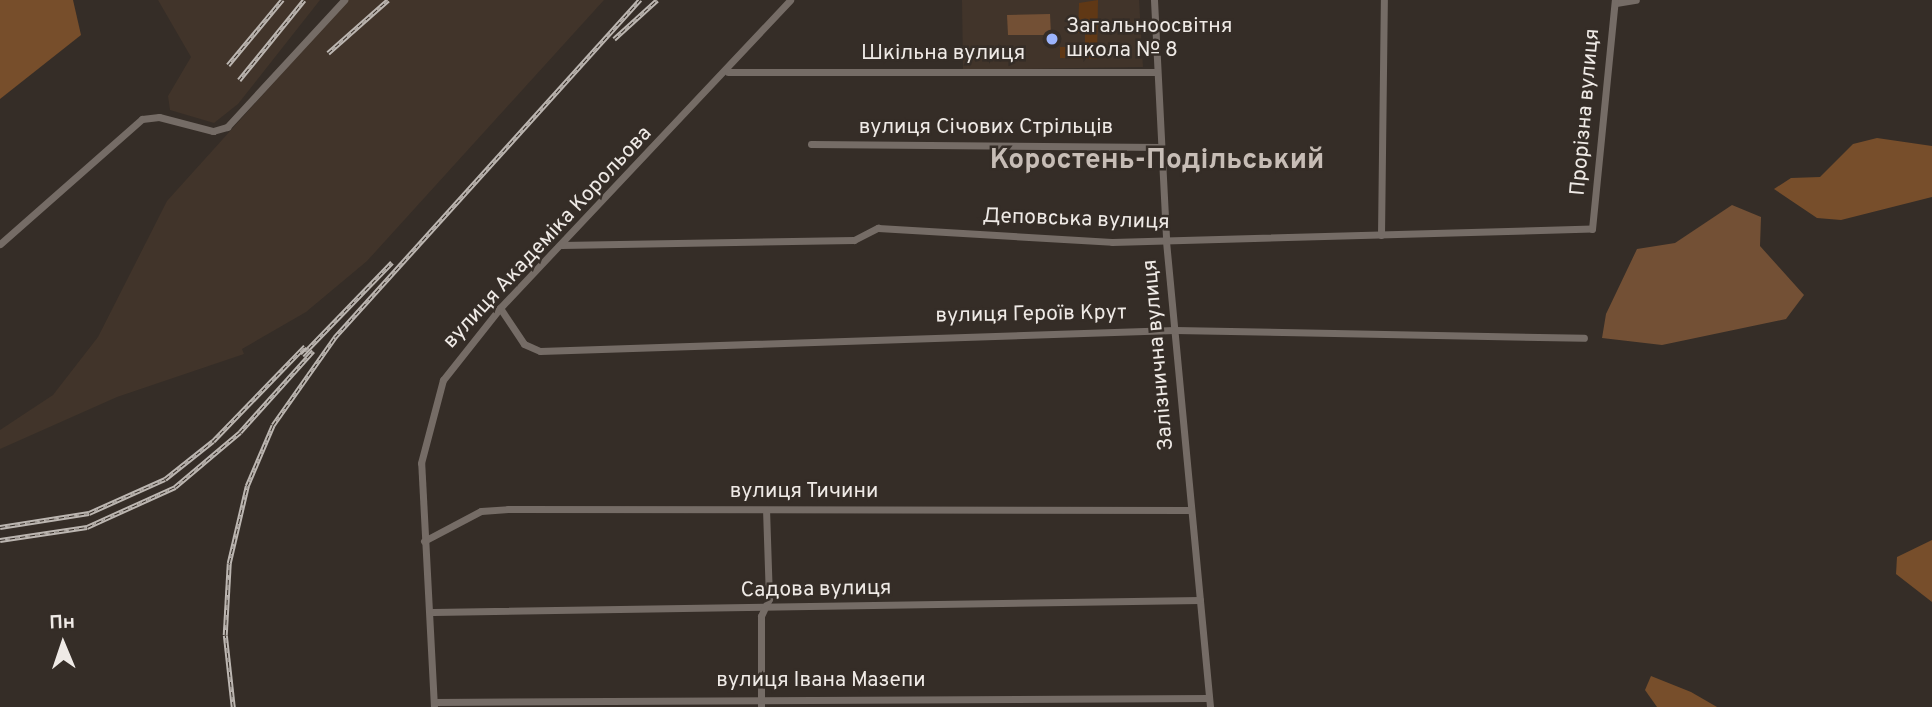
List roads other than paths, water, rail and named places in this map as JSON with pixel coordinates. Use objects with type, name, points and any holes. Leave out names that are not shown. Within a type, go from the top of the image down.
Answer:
[{"type":"street","points":[[0,244],[142,119],[159,117],[213,131],[227,127],[344,0]]},
{"type":"street","name":"вулиця Академіка Корольова","points":[[434,705],[433,612],[424,541],[421,463],[432,405],[465,349],[500,308],[728,72],[790,0]]},
{"type":"street","name":"Залізнична вулиця","points":[[1154,0],[1166,241],[1210,707]]},
{"type":"street","points":[[1381,234],[1384,0]]},
{"type":"street","points":[[1616,1],[1636,0]]},
{"type":"street","name":"Прорізна вулиця","points":[[1592,229],[1616,1]]},
{"type":"street","name":"Шкільна вулиця","points":[[728,72],[1157,72]]},
{"type":"street","name":"вулиця Січових Стрільців","points":[[811,144],[1160,147]]},
{"type":"street","name":"Деповська вулиця","points":[[561,244],[854,240],[878,228],[1166,241],[1592,229]]},
{"type":"street","name":"вулиця Героїв Крут","points":[[500,308],[524,344],[540,351],[1175,330],[1584,338]]},
{"type":"street","points":[[761,707],[763,608],[769,599],[766,510]]},
{"type":"street","name":"вулиця Тичини","points":[[424,541],[481,511],[1191,510]]},
{"type":"street","name":"Садова вулиця","points":[[433,612],[1200,600]]},
{"type":"street","name":"вулиця Івана Мазепи","points":[[434,705],[761,698],[1209,698]]},
{"type":"railway","points":[[228,65],[282,0]]},
{"type":"railway","points":[[239,80],[304,0]]},
{"type":"railway","points":[[328,53],[388,0]]},
{"type":"railway","points":[[233,707],[225,635],[229,563],[247,486],[273,425],[335,337],[640,0]]},
{"type":"railway","points":[[614,39],[657,0]]},
{"type":"railway","points":[[302,355],[392,262]]},
{"type":"railway","points":[[0,527],[89,513],[165,479],[213,441],[305,346]]},
{"type":"railway","points":[[0,540],[87,527],[175,487],[240,432],[313,351]]},
{"type":"place","name":"Загальноосвітня школа № 8","points":[[1052,39]]},
{"type":"district","name":"Коростень-Подільський","points":[[1157,161]]}]
